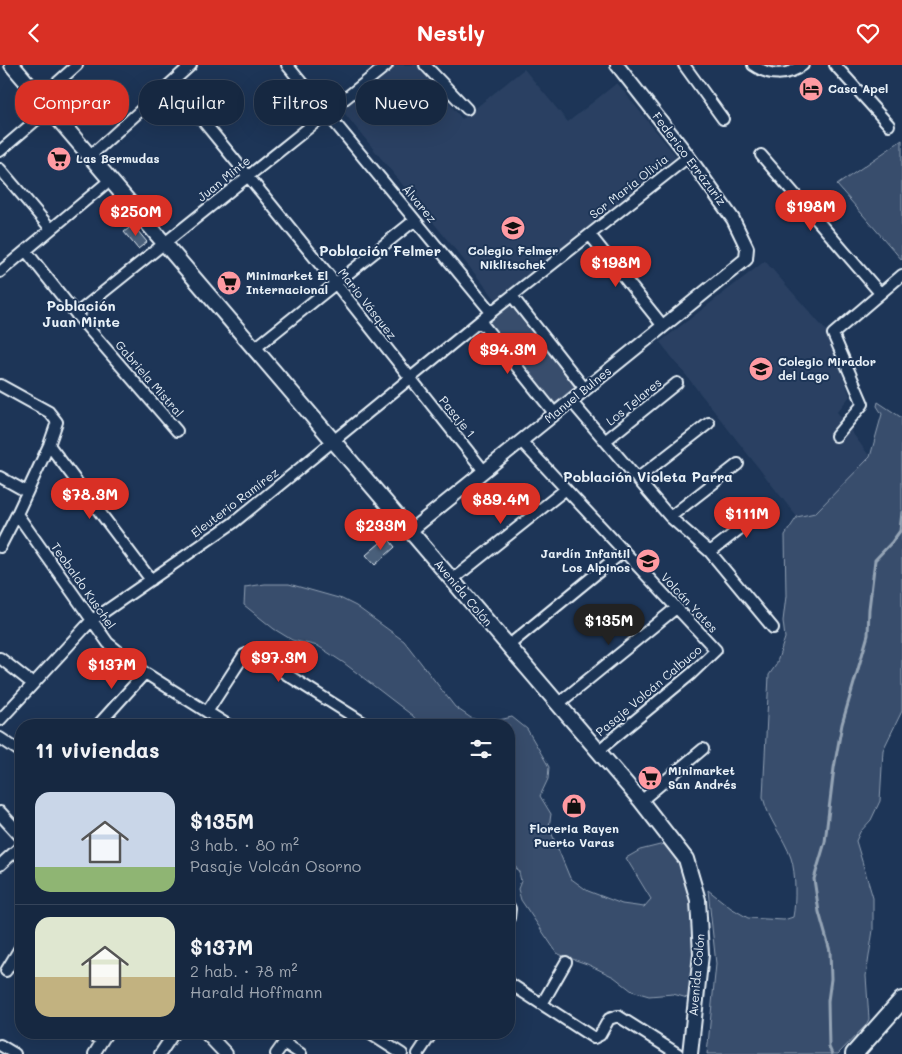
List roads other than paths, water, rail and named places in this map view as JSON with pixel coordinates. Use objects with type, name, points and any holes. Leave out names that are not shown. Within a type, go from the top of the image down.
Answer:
[{"type":"main road","name":"Avenida Colón","points":[[12,65],[25,80]]},
{"type":"main road","name":"Avenida Colón","points":[[63,125],[641,801],[686,859],[698,900],[702,936],[690,1054]]},
{"type":"main road","points":[[854,1054],[902,1000]]},
{"type":"street","points":[[60,80],[77,65]]},
{"type":"street","points":[[175,80],[191,65]]},
{"type":"street","name":"Álvarez","points":[[287,65],[300,80]]},
{"type":"street","name":"Juan Minte","points":[[346,98],[388,65]]},
{"type":"street","points":[[425,65],[467,109]]},
{"type":"street","name":"Federico Errázuriz","points":[[617,65],[733,219],[747,247],[746,259]]},
{"type":"street","points":[[684,65],[723,119]]},
{"type":"street","points":[[753,65],[763,71],[776,74],[790,73],[803,65]]},
{"type":"street","points":[[836,65],[888,125]]},
{"type":"street","points":[[90,156],[139,112]]},
{"type":"street","points":[[0,151],[30,125]]},
{"type":"street","name":"Mario Vásquez","points":[[206,125],[336,284],[410,379]]},
{"type":"street","name":"Juan Minte","points":[[76,314],[312,125]]},
{"type":"street","name":"Álvarez","points":[[337,125],[492,312]]},
{"type":"street","points":[[761,155],[880,293]]},
{"type":"street","name":"Sor María Olivia","points":[[492,312],[688,157]]},
{"type":"street","points":[[0,169],[51,229]]},
{"type":"street","points":[[0,272],[110,180]]},
{"type":"street","points":[[254,349],[415,220]]},
{"type":"street","points":[[590,235],[663,326]]},
{"type":"street","name":"Gabriela Mistral","points":[[26,251],[76,314],[177,431]]},
{"type":"street","name":"Manuel Bulnes","points":[[410,531],[746,259]]},
{"type":"street","points":[[836,436],[863,404],[833,334],[902,275]]},
{"type":"street","points":[[512,296],[585,389]]},
{"type":"street","name":"Eleuterio Ramírez","points":[[0,720],[91,621],[233,523],[492,312]]},
{"type":"street","points":[[480,321],[555,414]]},
{"type":"street","name":"Pasaje 1","points":[[410,379],[484,471]]},
{"type":"street","name":"Los Telares","points":[[606,441],[678,383]]},
{"type":"street","points":[[0,385],[53,414],[57,425],[0,547]]},
{"type":"street","points":[[571,401],[670,517],[710,552],[773,628]]},
{"type":"street","points":[[637,479],[709,423]]},
{"type":"street","name":"Volcán Yates","points":[[521,441],[716,651]]},
{"type":"street","points":[[49,445],[151,580]]},
{"type":"street","points":[[670,517],[738,465]]},
{"type":"street","points":[[0,477],[27,492]]},
{"type":"street","points":[[452,580],[566,489]]},
{"type":"street","points":[[710,552],[769,506]]},
{"type":"street","name":"Teobaldo Kuschel","points":[[17,514],[108,643],[145,673],[218,719]]},
{"type":"street","points":[[508,646],[624,551]]},
{"type":"street","points":[[558,704],[676,608]]},
{"type":"street","name":"Pasaje Volcán Calbuco","points":[[598,751],[716,651]]},
{"type":"street","points":[[207,712],[244,655],[251,652],[357,719]]},
{"type":"street","points":[[0,658],[33,684]]},
{"type":"street","points":[[103,719],[145,673]]},
{"type":"street","points":[[0,739],[15,748]]},
{"type":"street","points":[[641,801],[703,749]]},
{"type":"street","points":[[0,813],[15,829]]},
{"type":"street","points":[[0,865],[15,851]]},
{"type":"street","points":[[6,971],[15,956]]},
{"type":"street","points":[[542,1004],[566,962]]},
{"type":"street","points":[[515,987],[594,1038],[600,1035],[609,1019],[618,1016],[678,1054]]},
{"type":"street","points":[[94,1054],[104,1039]]},
{"type":"street","points":[[212,1039],[226,1054]]},
{"type":"street","points":[[276,1054],[287,1039]]},
{"type":"street","points":[[378,1039],[402,1054]]},
{"type":"street","points":[[418,1054],[428,1039]]},
{"type":"street","points":[[284,1043],[301,1054]]},
{"type":"street","points":[[0,1045],[15,1054]]},
{"type":"street","points":[[160,1054],[165,1049]]},
{"type":"waterway","points":[[832,1054],[829,1047],[828,1001],[831,979],[830,951],[819,912],[814,879],[825,842],[834,768],[842,724],[868,635],[875,560],[900,531],[902,512]]},
{"type":"place","name":"Casa Apel","points":[[811,89]]},
{"type":"place","name":"Las Bermudas","points":[[59,159]]},
{"type":"place","name":"Colegio Felmer Niklitschek","points":[[513,228]]},
{"type":"place","name":"Minimarket El Internacional","points":[[229,283]]},
{"type":"place","name":"Colegio Mirador del Lago","points":[[761,369]]},
{"type":"place","name":"Jardín Infantil Los Alpinos","points":[[648,561]]},
{"type":"place","name":"Minimarket San Andrés","points":[[650,778]]},
{"type":"place","name":"Floreria Rayen Puerto Varas","points":[[574,806]]},
{"type":"district","name":"Población Felmer","points":[[380,251]]},
{"type":"district","name":"Población Juan Minte","points":[[81,314]]},
{"type":"district","name":"Población Violeta Parra","points":[[648,477]]}]
